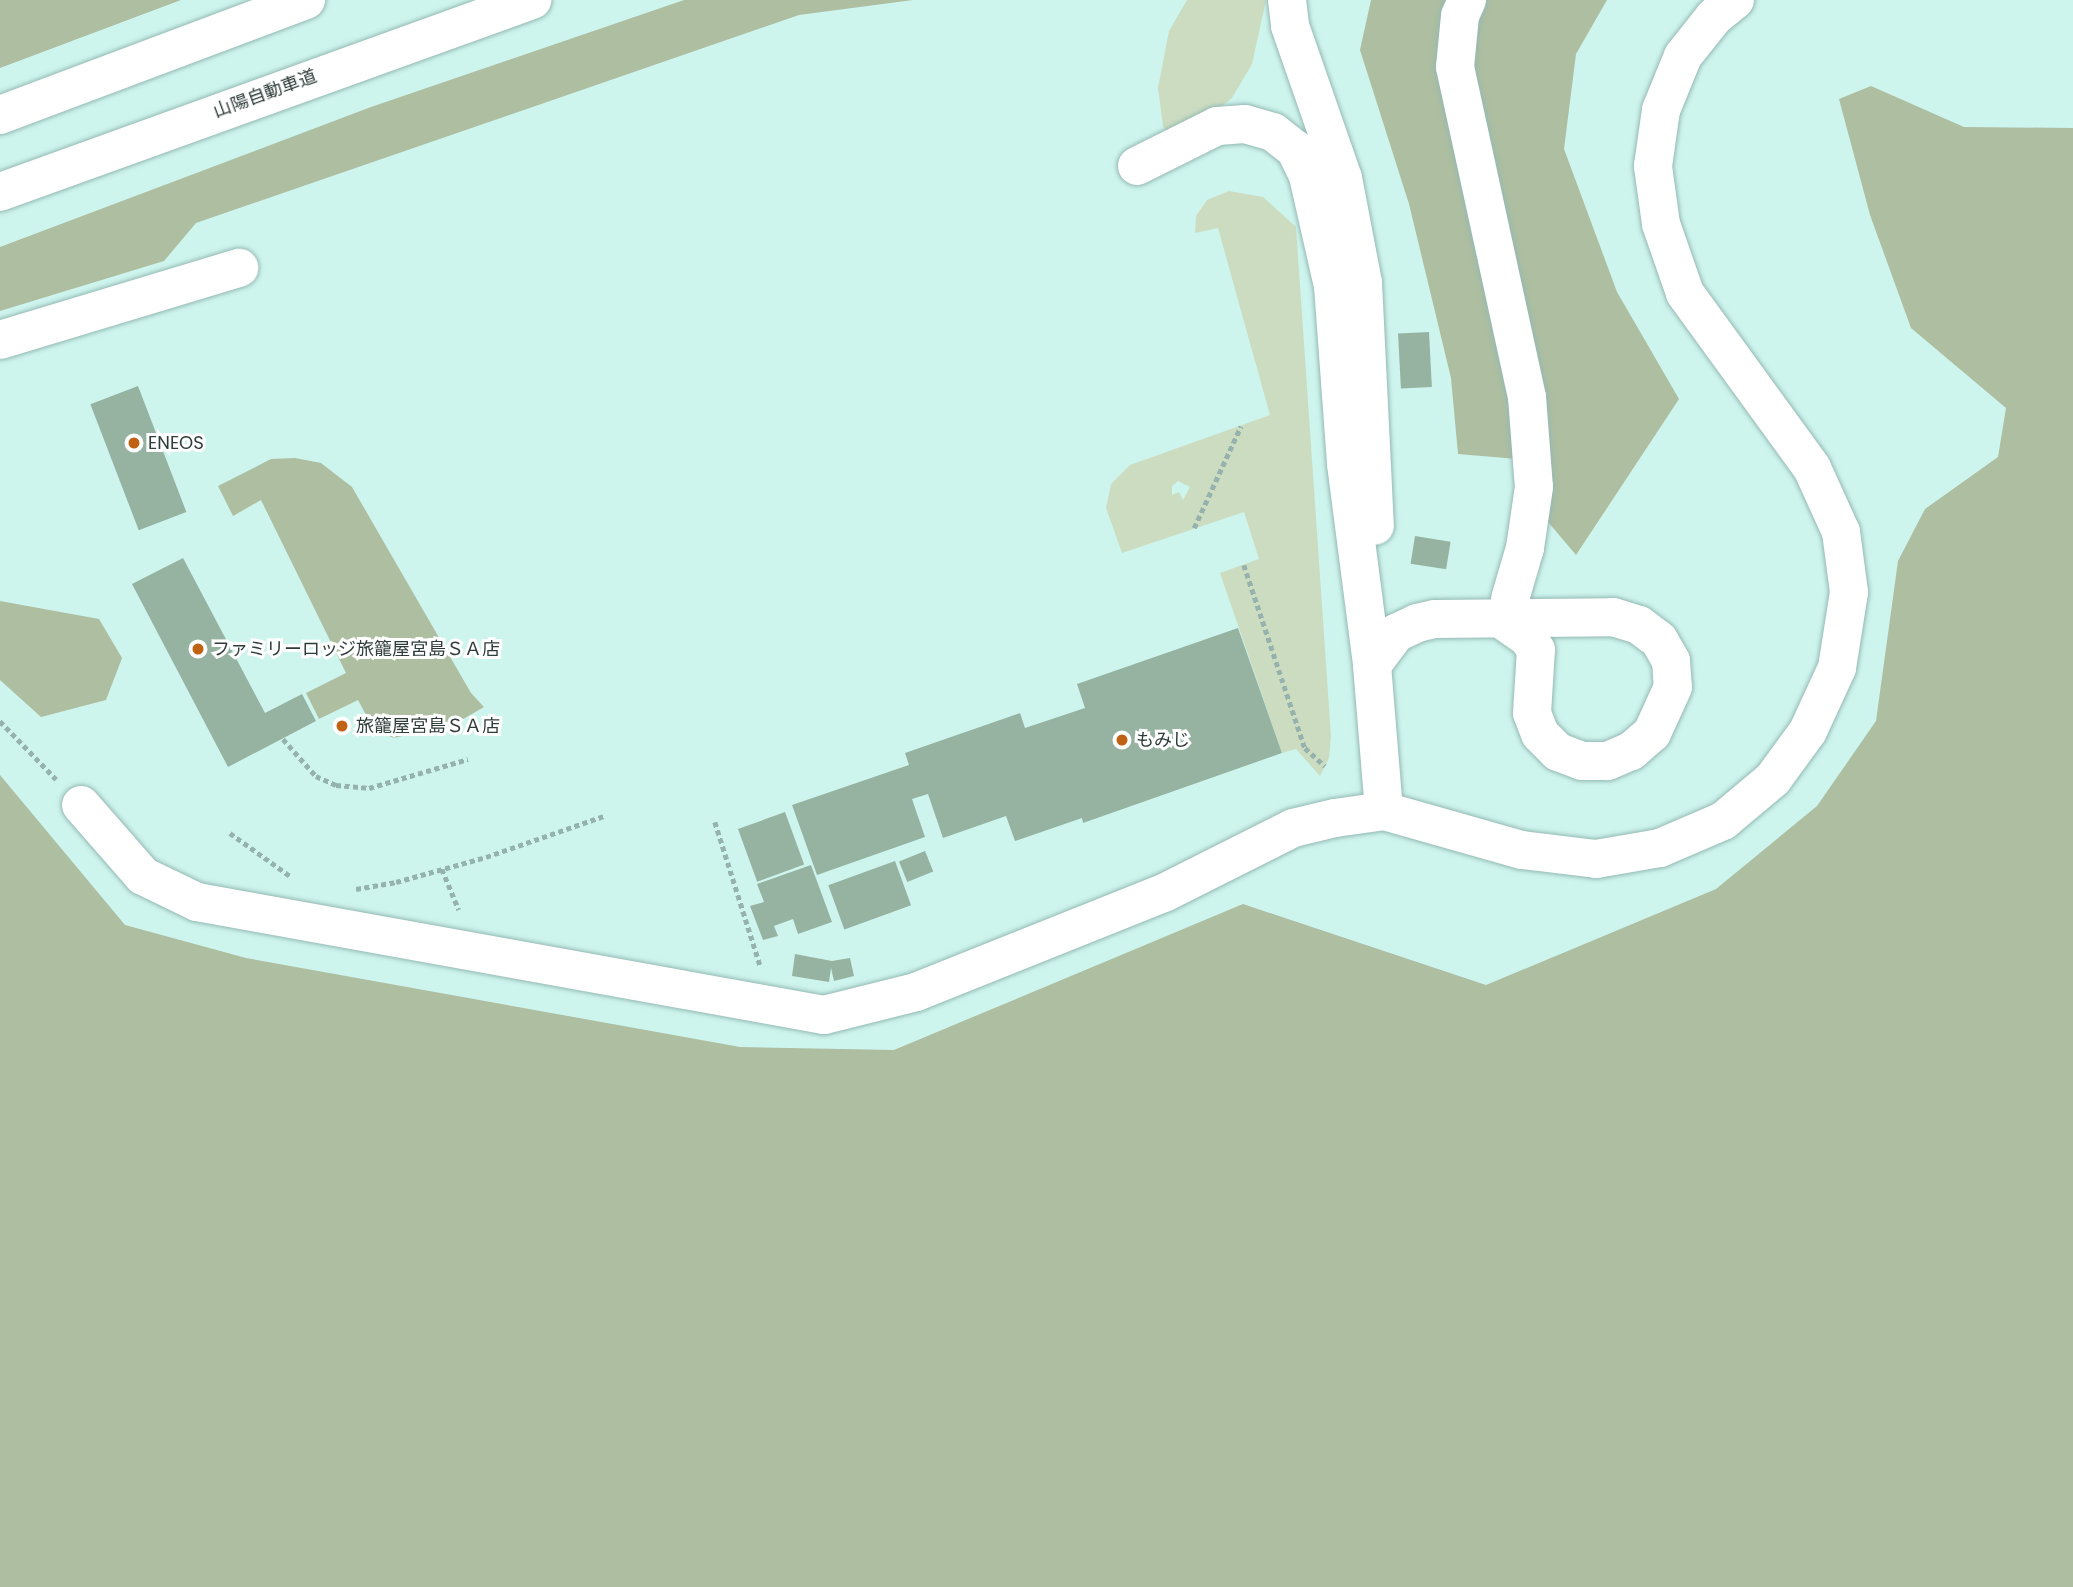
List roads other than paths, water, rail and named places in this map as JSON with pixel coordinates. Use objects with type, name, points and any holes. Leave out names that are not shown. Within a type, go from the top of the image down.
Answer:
[{"type":"main road","points":[[0,116],[306,0]]},
{"type":"main road","name":"山陽自動車道","points":[[0,192],[532,0]]},
{"type":"main road","points":[[1287,0],[1290,26],[1343,178],[1363,282],[1374,461],[1372,665]]},
{"type":"main road","points":[[1467,0],[1460,16],[1455,67],[1529,423],[1534,487],[1525,548],[1506,609]]},
{"type":"main road","points":[[81,805],[143,876],[197,902],[824,1015],[916,992],[1164,893],[1293,828],[1384,811],[1522,850],[1596,859],[1660,848],[1724,821],[1773,779],[1808,731],[1837,668],[1849,592],[1841,532],[1812,468],[1685,293],[1661,223],[1653,166],[1661,110],[1683,57],[1714,17],[1735,0]]},
{"type":"main road","points":[[1137,166],[1217,126],[1245,124],[1273,132],[1295,149],[1308,176],[1333,286],[1346,464],[1372,665],[1384,811]]},
{"type":"main road","points":[[0,340],[239,268]]},
{"type":"main road","points":[[1372,665],[1396,633],[1417,623],[1435,619],[1506,609],[1613,617],[1639,625],[1659,640],[1671,661],[1673,687],[1651,733],[1631,751],[1607,761],[1582,761],[1558,752],[1541,734],[1532,713],[1536,650],[1506,609]]},
{"type":"place","name":"ENEOS","points":[[134,443]]},
{"type":"place","name":"ファミリーロッジ旅籠屋宮島ＳＡ店","points":[[198,649]]},
{"type":"place","name":"旅籠屋宮島ＳＡ店","points":[[342,726]]},
{"type":"place","name":"もみじ","points":[[1122,740]]}]
